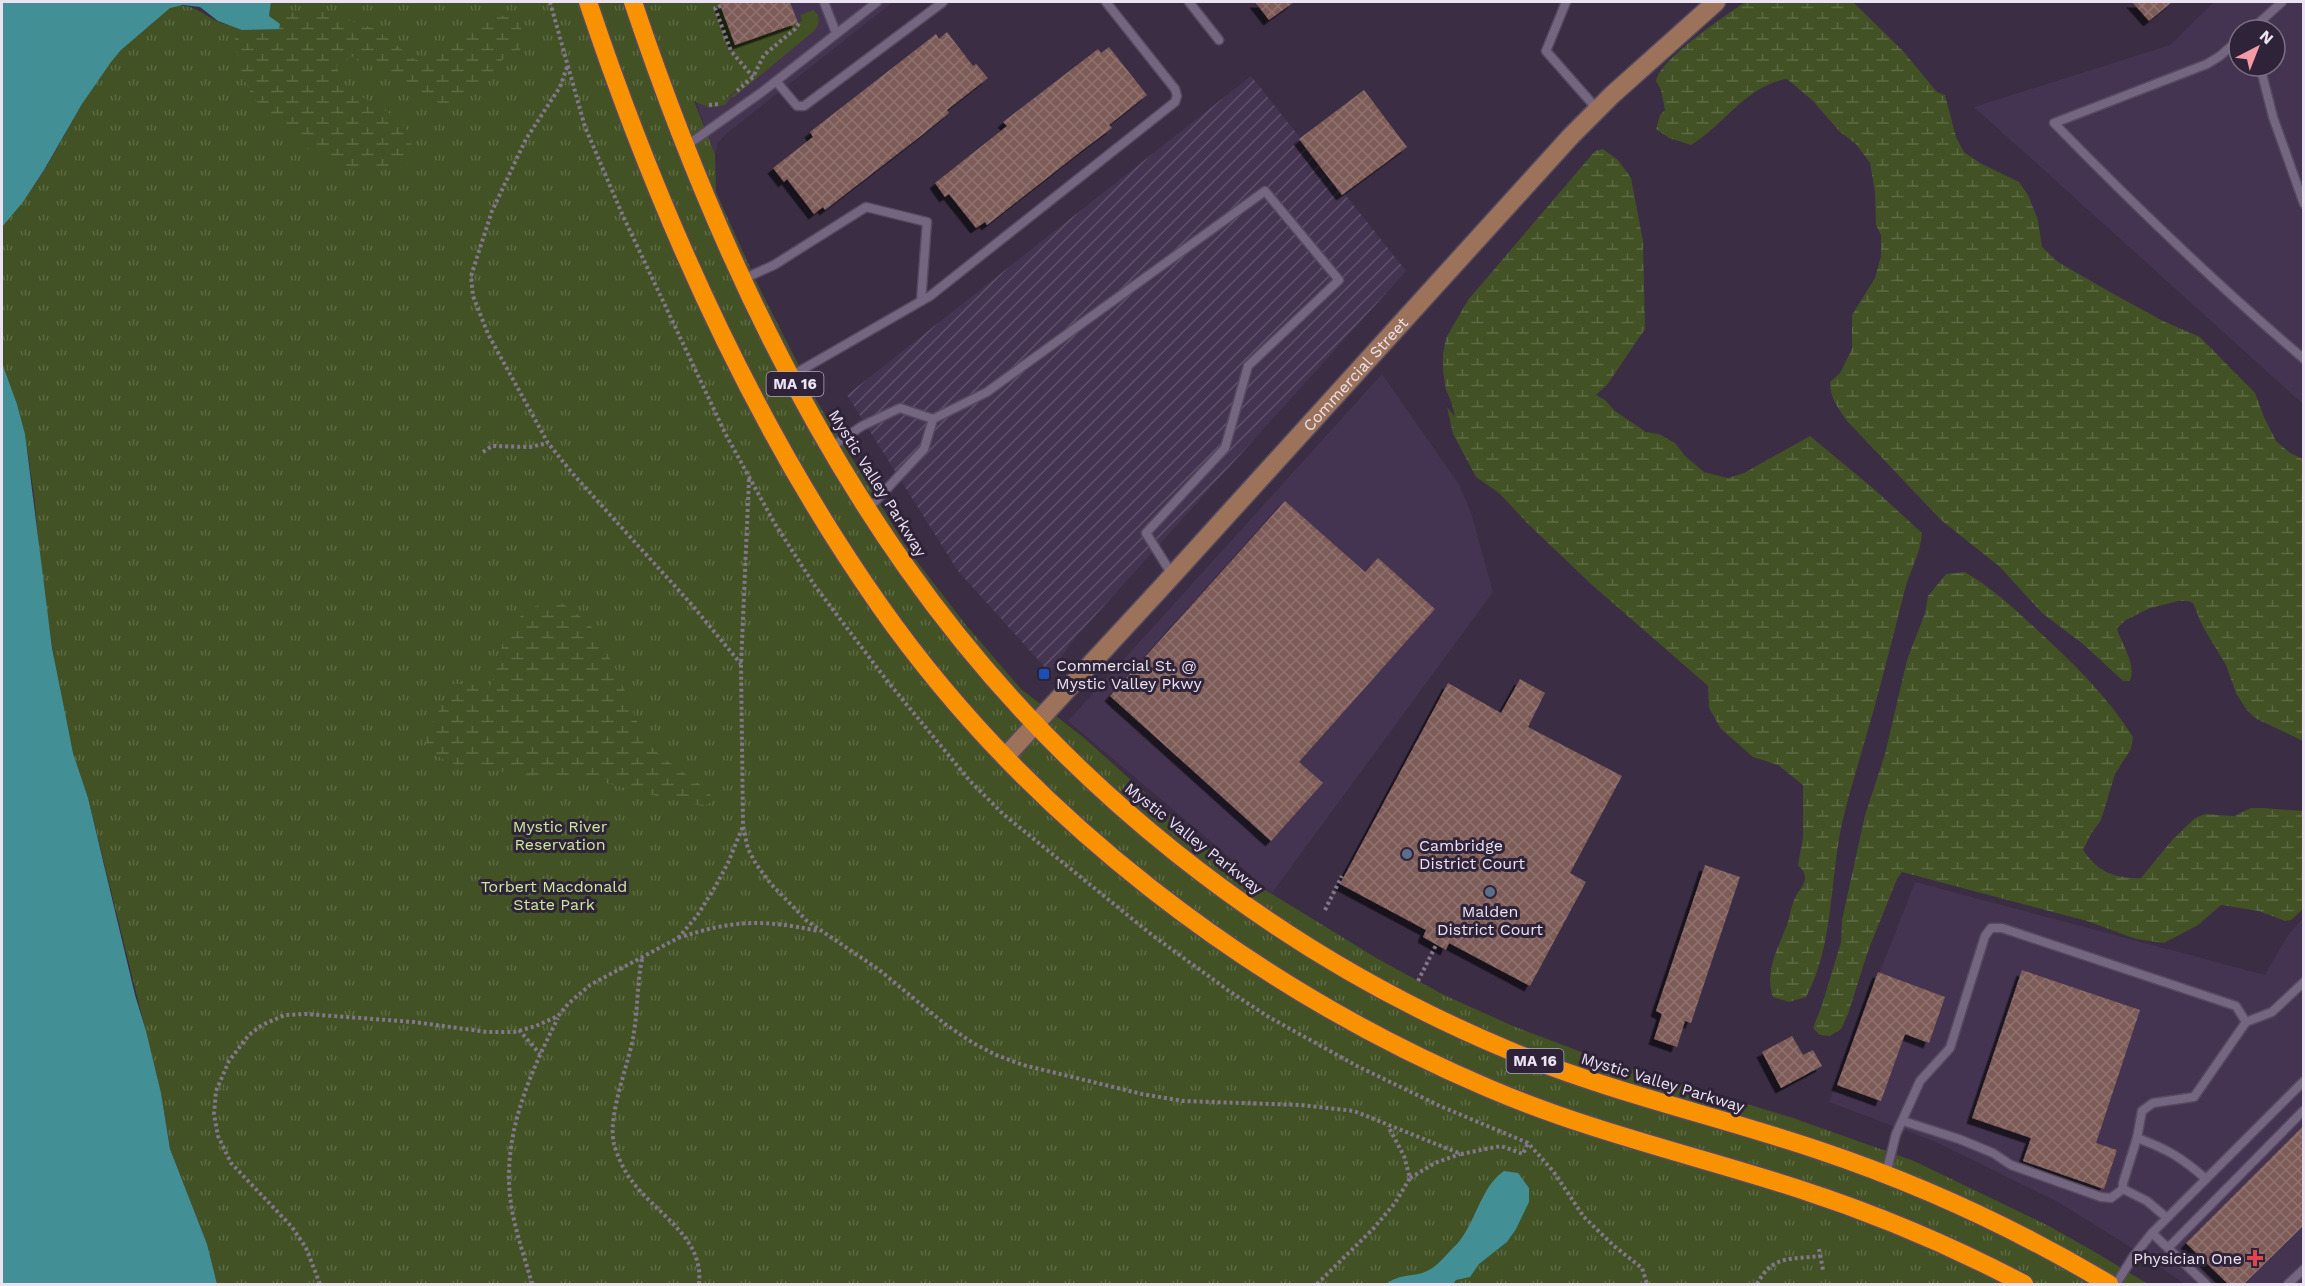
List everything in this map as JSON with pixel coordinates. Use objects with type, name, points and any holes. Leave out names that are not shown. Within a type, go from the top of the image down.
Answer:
[{"type":"highway","name":"MA 16","points":[[588,2],[635,135],[691,268],[784,454],[825,524],[882,609],[932,673],[1005,757],[1097,842],[1202,927],[1301,992],[1394,1044],[1492,1089],[1585,1125],[1766,1178],[1868,1213],[1970,1256],[2024,1284]]},
{"type":"highway","name":"Mystic Valley Parkway","points":[[633,2],[686,146],[743,279],[791,376],[868,509],[934,605],[1035,724],[1113,799],[1200,871],[1289,934],[1383,990],[1480,1038],[1576,1077],[1807,1146],[1886,1174],[1992,1221],[2050,1250],[2109,1284]]},
{"type":"street","name":"Commercial Street","points":[[1005,757],[1173,576],[1564,143],[1716,2]]},
{"type":"lane","points":[[824,2],[836,33]]},
{"type":"lane","points":[[686,146],[776,81],[876,2]]},
{"type":"lane","points":[[776,81],[796,106],[804,106],[943,2]]},
{"type":"lane","points":[[791,376],[921,301],[1175,102],[1177,96],[1175,89],[1106,2]]},
{"type":"lane","points":[[1189,2],[1219,40]]},
{"type":"lane","points":[[1566,2],[1546,51],[1598,110]]},
{"type":"lane","points":[[2264,18],[2282,2]]},
{"type":"lane","points":[[2227,50],[2207,64],[2054,123],[2251,314],[2304,359]]},
{"type":"lane","points":[[2263,78],[2273,117],[2304,204]]},
{"type":"lane","points":[[831,447],[862,426],[900,408],[933,419],[987,392],[1265,191],[1340,280],[1248,366],[1225,448],[1146,533],[1173,576]]},
{"type":"lane","points":[[743,279],[774,265],[866,207],[927,222],[921,301]]},
{"type":"lane","points":[[868,509],[924,449],[933,419]]},
{"type":"lane","points":[[1886,1174],[1896,1134],[1920,1081],[1950,1048],[1985,936],[1991,928],[2002,928],[2236,1006],[2246,1022]]},
{"type":"lane","points":[[2123,1189],[2142,1111],[2153,1103],[2194,1097],[2246,1022],[2272,1012],[2304,982]]},
{"type":"lane","points":[[2116,1284],[2152,1233],[2304,1081]]},
{"type":"lane","points":[[2168,1248],[2304,1110]]},
{"type":"lane","points":[[1903,1121],[1959,1139],[1994,1153],[2011,1165],[2101,1197],[2111,1198],[2123,1189]]},
{"type":"lane","points":[[2137,1138],[2166,1149],[2206,1179]]},
{"type":"lane","points":[[2123,1189],[2147,1201],[2167,1218]]},
{"type":"lane","points":[[2152,1233],[2206,1284]]},
{"type":"lane","points":[[2288,1284],[2304,1269]]},
{"type":"path","points":[[721,6],[715,8],[730,51],[753,77]]},
{"type":"path","points":[[733,94],[753,77],[764,56],[795,30],[800,22]]},
{"type":"path","points":[[567,66],[560,87],[525,139],[492,211],[471,276],[473,296],[488,334],[548,443],[573,474],[692,605],[741,665]]},
{"type":"path","points":[[709,105],[718,105],[726,99]]},
{"type":"path","points":[[483,452],[492,446],[530,447],[548,443]]},
{"type":"path","points":[[749,478],[741,665],[743,826],[748,849],[771,884],[807,921],[847,946],[945,1024],[973,1043],[1023,1065],[1142,1094],[1183,1101],[1301,1105],[1354,1111],[1461,1154]]},
{"type":"path","points":[[678,938],[697,916],[729,863],[743,826]]},
{"type":"path","points":[[1325,910],[1342,876]]},
{"type":"path","points":[[532,1284],[511,1204],[509,1178],[512,1144],[518,1113],[540,1054],[558,1016],[590,985],[678,938],[710,927],[761,921],[820,931]]},
{"type":"path","points":[[1418,981],[1437,945]]},
{"type":"path","points":[[642,959],[634,1033],[615,1110],[614,1143],[631,1180],[693,1248],[700,1271],[699,1284]]},
{"type":"path","points":[[320,1284],[306,1248],[292,1227],[231,1162],[218,1136],[214,1114],[216,1091],[222,1073],[238,1048],[262,1025],[285,1015],[355,1016],[487,1032],[519,1030],[536,1026],[558,1016]]},
{"type":"path","points":[[519,1030],[540,1054]]},
{"type":"path","points":[[1388,1125],[1404,1156],[1410,1178]]},
{"type":"path","points":[[1317,1284],[1373,1230],[1395,1203],[1410,1178],[1435,1162],[1461,1154],[1501,1146],[1523,1154],[1528,1143],[1553,1171],[1584,1217],[1614,1246],[1642,1268],[1647,1284]]},
{"type":"path","points":[[1818,1249],[1823,1270]]},
{"type":"path","points":[[1758,1284],[1764,1274],[1784,1259],[1820,1256]]},
{"type":"shaded area","points":[[2,2],[271,2],[269,16],[280,24],[279,29],[242,30],[218,21],[200,7],[183,5],[170,8],[121,50],[111,62],[82,104],[23,202],[2,227]]},
{"type":"shaded area","points":[[659,2],[893,2],[726,134],[718,143],[715,154]]},
{"type":"shaded area","points":[[2214,2],[2303,2],[2303,404],[1974,107],[2170,45]]},
{"type":"shaded area","points":[[1251,76],[1406,271],[1074,639],[1050,673],[958,571],[847,395]]},
{"type":"shaded area","points":[[2,363],[25,434],[52,648],[73,753],[88,798],[135,995],[146,1031],[161,1093],[170,1149],[207,1244],[217,1284],[2,1284]]},
{"type":"shaded area","points":[[1382,374],[1460,486],[1472,516],[1493,592],[1272,893],[1068,721]]},
{"type":"shaded area","points":[[1915,882],[2265,975],[2286,938],[2303,918],[2303,1284],[2185,1284],[2058,1202],[1936,1142],[1829,1102]]},
{"type":"shaded area","points":[[1504,1171],[1518,1173],[1529,1188],[1529,1202],[1507,1242],[1479,1264],[1470,1277],[1456,1280],[1453,1284],[1386,1284],[1398,1278],[1424,1272],[1440,1262],[1463,1236],[1489,1186]]},
{"type":"green space","name":"Mystic River Reservation","points":[[271,2],[719,2],[721,6],[715,8],[727,44],[753,77],[718,105],[710,105],[710,108],[694,101],[715,154],[716,192],[759,287],[818,403],[909,551],[966,625],[1021,689],[1083,737],[1180,824],[1251,881],[1378,959],[1444,995],[1513,1026],[1605,1061],[1793,1118],[1914,1161],[2049,1226],[2148,1284],[217,1284],[207,1244],[170,1149],[161,1093],[88,798],[73,753],[58,684],[43,587],[34,495],[25,434],[2,363],[2,227],[38,179],[97,80],[119,52],[164,11],[171,7],[188,6],[222,23],[234,25],[269,16]]},
{"type":"green space","points":[[1745,2],[1853,2],[1903,51],[1937,92],[1945,95],[1956,137],[1964,152],[1980,163],[2019,182],[2028,195],[2038,220],[2042,247],[2058,262],[2110,292],[2163,321],[2200,337],[2255,393],[2276,441],[2290,453],[2303,459],[2303,741],[2255,718],[2246,709],[2193,603],[2188,601],[2150,608],[2126,620],[2117,628],[2128,654],[2132,674],[2130,681],[2123,681],[2083,644],[2042,613],[2000,567],[1941,520],[1847,421],[1833,398],[1830,382],[1840,373],[1852,349],[1852,315],[1875,278],[1881,256],[1881,235],[1876,225],[1875,192],[1870,163],[1856,144],[1840,132],[1812,100],[1787,79],[1760,89],[1748,97],[1691,145],[1669,138],[1656,129],[1660,115],[1665,110],[1661,90],[1656,81],[1660,72],[1694,38]]},
{"type":"green space","points":[[721,6],[735,45],[802,21],[800,15],[813,10],[819,20],[814,31],[734,97],[731,97],[725,105],[710,108],[709,105],[727,99],[752,77],[731,51],[715,8]]},
{"type":"green space","points":[[315,9],[376,29],[414,59],[423,62],[437,58],[461,34],[483,18],[509,15],[517,19],[525,41],[519,52],[502,60],[474,92],[466,96],[461,105],[450,110],[396,76],[376,67],[360,64],[354,56],[336,66],[348,88],[396,118],[405,127],[410,137],[412,150],[408,164],[382,168],[352,168],[324,159],[277,124],[251,93],[239,60],[233,26],[242,30],[280,24],[269,16]]},
{"type":"green space","points":[[1603,149],[1618,160],[1631,178],[1643,241],[1645,329],[1607,385],[1596,395],[1646,432],[1659,434],[1675,443],[1685,456],[1704,472],[1728,478],[1744,473],[1810,436],[1874,489],[1922,533],[1920,548],[1905,589],[1841,828],[1821,958],[1806,997],[1789,1002],[1773,997],[1770,978],[1773,960],[1787,925],[1792,904],[1805,880],[1798,865],[1803,837],[1803,785],[1778,765],[1753,757],[1721,729],[1709,708],[1708,686],[1591,584],[1499,493],[1476,477],[1453,434],[1447,407],[1455,417],[1446,390],[1443,371],[1446,338],[1468,300],[1595,151]]},
{"type":"green space","points":[[1965,572],[2008,604],[2072,663],[2104,698],[2133,737],[2131,749],[2115,774],[2101,820],[2083,850],[2095,864],[2108,873],[2141,878],[2173,839],[2195,818],[2205,814],[2234,816],[2251,808],[2303,811],[2303,909],[2291,920],[2285,921],[2259,911],[2221,905],[2198,925],[2164,943],[2136,939],[2087,921],[1902,872],[1897,879],[1868,951],[1841,1029],[1830,1036],[1820,1035],[1813,1028],[1841,942],[1842,920],[1865,815],[1885,754],[1907,660],[1925,613],[1928,596],[1946,574]]},
{"type":"green space","points":[[554,599],[589,623],[595,632],[615,667],[642,734],[652,747],[710,792],[711,802],[704,806],[684,803],[587,778],[524,775],[459,766],[442,759],[428,748],[425,740],[427,733],[453,684],[491,685],[504,641],[514,622],[526,612]]},
{"type":"building","points":[[719,2],[790,2],[798,23],[735,45]]},
{"type":"building","points":[[1255,2],[1294,2],[1269,20]]},
{"type":"building","points":[[2132,2],[2172,2],[2149,21]]},
{"type":"building","points":[[947,32],[973,66],[976,64],[988,78],[947,110],[949,113],[922,135],[825,210],[823,207],[814,214],[787,179],[784,182],[773,168],[813,137],[810,132],[936,34],[939,39]]},
{"type":"building","points":[[1109,47],[1147,95],[1109,125],[1112,128],[987,225],[985,222],[976,228],[949,194],[945,197],[935,183],[1007,126],[1003,122],[1098,49],[1101,53]]},
{"type":"building","points":[[1364,90],[1407,147],[1342,195],[1299,139]]},
{"type":"building","points":[[1285,501],[1365,572],[1378,558],[1435,609],[1299,762],[1323,783],[1271,841],[1110,696]]},
{"type":"building","points":[[1520,679],[1545,693],[1528,727],[1622,776],[1570,873],[1586,882],[1530,986],[1449,943],[1446,950],[1423,937],[1426,930],[1340,884],[1448,683],[1501,713]]},
{"type":"building","points":[[1705,865],[1740,877],[1691,1023],[1685,1021],[1677,1047],[1654,1039],[1662,1014],[1656,1011]]},
{"type":"building","points":[[2022,970],[2140,1010],[2096,1143],[2117,1150],[2104,1189],[2023,1161],[2031,1138],[1972,1118]]},
{"type":"building","points":[[1878,972],[1945,997],[1929,1043],[1905,1034],[1881,1101],[1837,1085]]},
{"type":"building","points":[[1792,1036],[1803,1055],[1813,1050],[1822,1066],[1781,1088],[1762,1052]]},
{"type":"building","points":[[2304,1125],[2304,1225],[2244,1284],[2228,1284],[2186,1243]]},
{"type":"place","name":"Commercial St. @ Mystic Valley Pkwy","points":[[1044,674]]},
{"type":"place","name":"Cambridge District Court","points":[[1407,854]]},
{"type":"place","name":"Malden District Court","points":[[1490,892]]},
{"type":"place","name":"Physician One","points":[[2255,1258]]},
{"type":"park label","name":"Torbert Macdonald State Park","points":[[554,895]]}]
